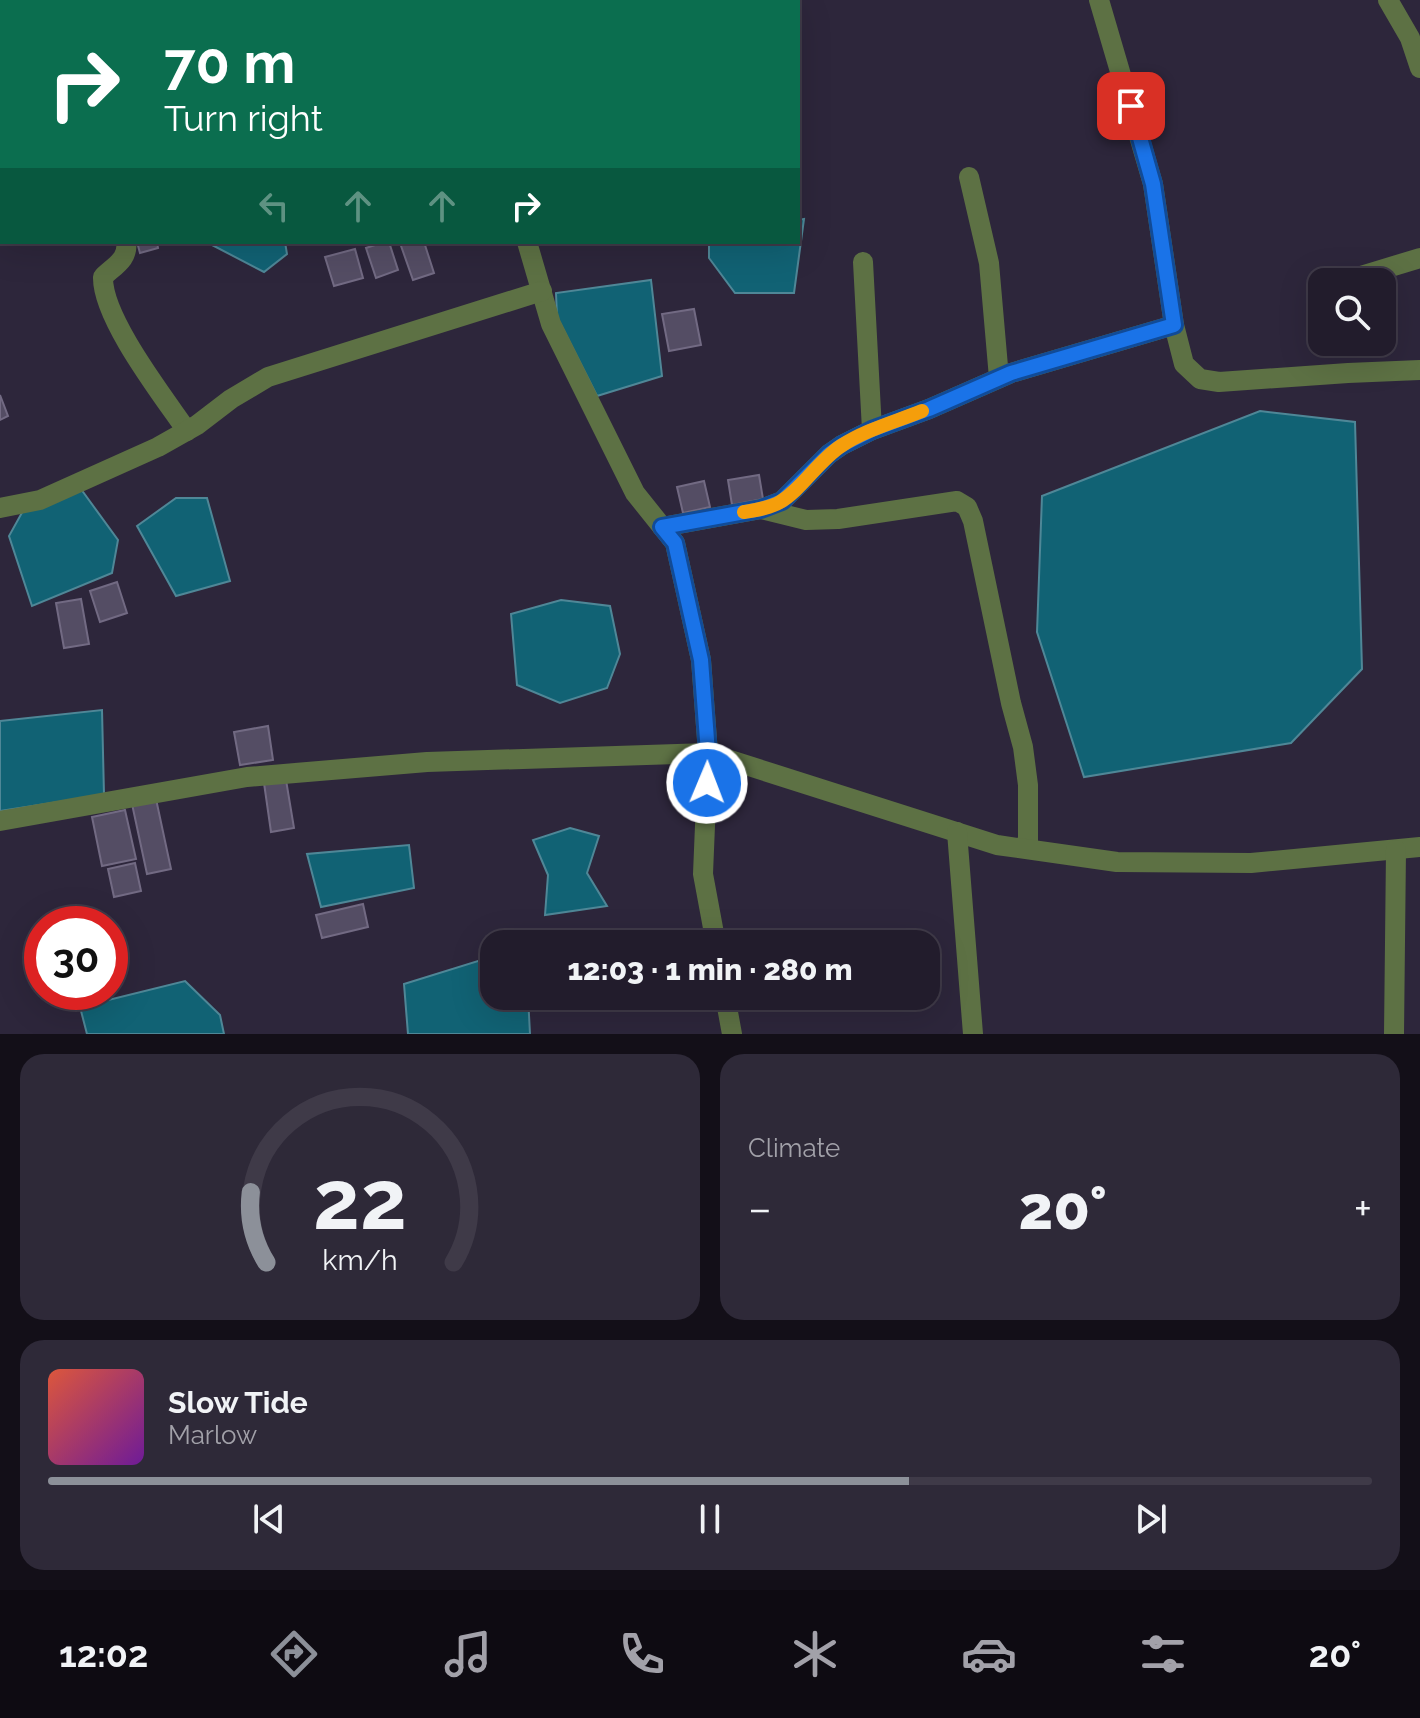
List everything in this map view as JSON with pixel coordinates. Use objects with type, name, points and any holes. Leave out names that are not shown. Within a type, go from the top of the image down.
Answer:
[{"type":"street","points":[[1099,0],[1153,184],[1174,325],[1184,364],[1200,379],[1219,382],[1420,370]]},
{"type":"street","points":[[1388,0],[1410,38],[1420,68]]},
{"type":"street","points":[[969,177],[989,263],[999,378]]},
{"type":"street","points":[[126,244],[125,258],[103,277],[107,302],[128,343],[187,431]]},
{"type":"street","points":[[528,244],[551,324],[635,493],[675,543],[701,660],[708,753],[703,874],[713,930]]},
{"type":"street","points":[[1387,268],[1420,258]]},
{"type":"street","points":[[863,262],[872,430]]},
{"type":"street","points":[[0,508],[40,500],[158,447],[268,377],[542,291]]},
{"type":"street","points":[[662,527],[761,509],[782,501],[829,454],[872,430],[999,378],[1174,325]]},
{"type":"street","points":[[761,509],[806,520],[838,519],[957,501],[967,507],[973,521],[1023,747],[1028,785],[1028,849]]},
{"type":"street","points":[[0,821],[247,777],[427,762],[708,753],[997,845],[1117,862],[1236,863],[1420,847]]},
{"type":"street","points":[[957,832],[973,1034]]},
{"type":"street","points":[[1394,1034],[1396,850]]},
{"type":"street","points":[[728,1010],[732,1034]]},
{"type":"water","points":[[804,219],[794,293],[735,293],[709,258],[709,244],[800,244],[800,220]]},
{"type":"water","points":[[285,244],[287,254],[264,272],[212,245]]},
{"type":"water","points":[[651,280],[662,376],[597,396],[557,317],[556,293]]},
{"type":"water","points":[[1260,411],[1355,422],[1362,669],[1291,743],[1084,777],[1037,632],[1042,496]]},
{"type":"water","points":[[78,485],[118,540],[112,573],[32,606],[9,536],[29,500]]},
{"type":"water","points":[[176,498],[207,498],[230,581],[176,596],[137,526]]},
{"type":"water","points":[[561,600],[610,606],[620,654],[607,688],[560,703],[517,685],[511,614]]},
{"type":"water","points":[[102,710],[104,795],[0,811],[0,721]]},
{"type":"water","points":[[570,828],[599,836],[587,873],[607,906],[545,915],[548,875],[533,840]]},
{"type":"water","points":[[409,845],[414,888],[321,907],[307,854]]},
{"type":"water","points":[[480,960],[480,1010],[529,1010],[530,1034],[408,1034],[404,984]]},
{"type":"water","points":[[185,981],[220,1015],[224,1034],[87,1034],[81,1010],[128,1010],[128,995]]},
{"type":"building","points":[[138,244],[157,244],[158,248],[140,253]]},
{"type":"building","points":[[390,244],[398,270],[376,278],[366,248]]},
{"type":"building","points":[[400,244],[425,244],[434,273],[413,280]]},
{"type":"building","points":[[355,249],[363,278],[334,286],[325,257]]},
{"type":"building","points":[[694,309],[701,345],[669,351],[662,314]]},
{"type":"building","points":[[0,395],[8,416],[0,420]]},
{"type":"building","points":[[759,475],[763,499],[732,505],[728,480]]},
{"type":"building","points":[[704,481],[710,507],[683,513],[677,487]]},
{"type":"building","points":[[117,582],[127,613],[100,622],[90,591]]},
{"type":"building","points":[[81,599],[89,644],[64,648],[56,603]]},
{"type":"building","points":[[268,726],[273,760],[240,765],[234,732]]},
{"type":"building","points":[[286,780],[294,828],[271,832],[264,783]]},
{"type":"building","points":[[156,799],[171,869],[147,874],[132,804]]},
{"type":"building","points":[[125,810],[136,859],[102,866],[92,817]]},
{"type":"building","points":[[135,863],[141,891],[114,897],[108,869]]},
{"type":"building","points":[[363,904],[368,927],[322,938],[316,915]]},
{"type":"slow traffic","points":[[744,512],[782,501],[842,445],[922,411]]},
{"type":"route","points":[[707,783],[708,753],[701,660],[675,543],[662,527],[761,509],[782,501],[829,454],[872,430],[1011,373],[1174,325],[1153,184],[1131,106]]}]
